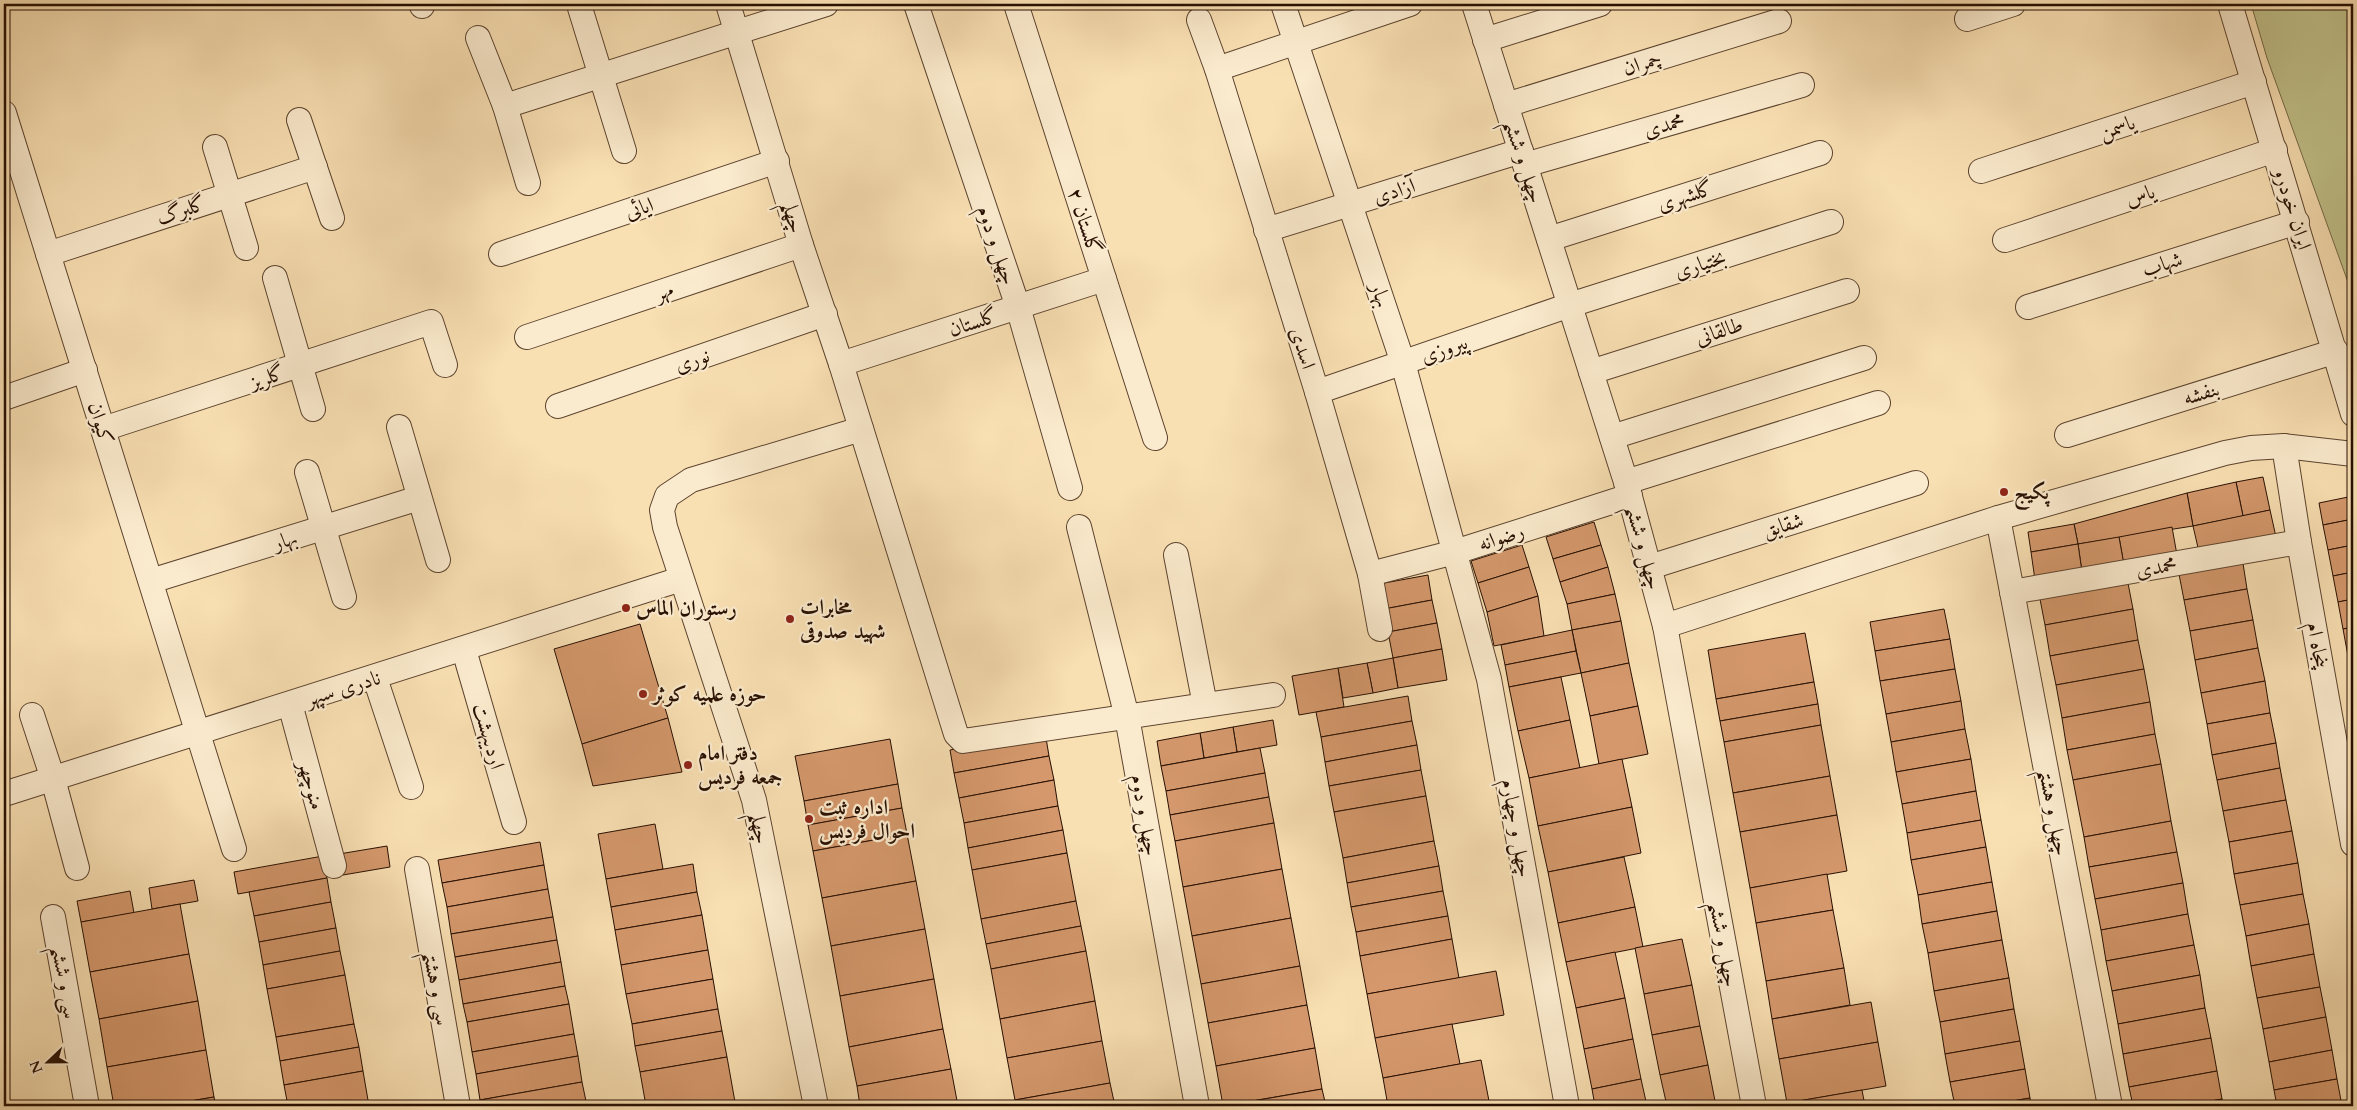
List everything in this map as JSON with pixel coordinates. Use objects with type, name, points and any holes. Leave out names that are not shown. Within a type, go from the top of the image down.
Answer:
[{"type":"street","name":"چهلم","points":[[728,4],[801,245],[841,364],[956,734],[963,741],[1127,717]]},
{"type":"street","points":[[505,106],[826,4]]},
{"type":"street","name":"چهل و دوم","points":[[916,4],[1018,307],[1070,488]]},
{"type":"street","name":"گلستان ۲","points":[[1016,4],[1155,438]]},
{"type":"street","name":"بهار","points":[[1283,4],[1352,205],[1403,363],[1455,552]]},
{"type":"street","points":[[1217,69],[1410,4]]},
{"type":"street","name":"چهل و ششم","points":[[1474,4],[1628,489],[1665,626],[1754,1106]]},
{"type":"street","points":[[1485,40],[1600,4]]},
{"type":"street","points":[[1967,19],[2013,4]]},
{"type":"street","name":"ایران خودرو","points":[[2230,4],[2336,351],[2353,414]]},
{"type":"street","points":[[580,8],[624,151]]},
{"type":"street","name":"اسدی","points":[[1199,20],[1217,69],[1317,392],[1370,574],[1380,629]]},
{"type":"street","name":"چمران","points":[[1506,105],[1779,20]]},
{"type":"street","points":[[478,38],[505,106],[528,183]]},
{"type":"street","name":"یاسمن","points":[[1981,172],[2254,82]]},
{"type":"street","name":"محمدی","points":[[1523,158],[1802,85]]},
{"type":"street","name":"کیوان","points":[[4,113],[234,849]]},
{"type":"street","points":[[299,120],[332,218]]},
{"type":"street","points":[[215,147],[246,248]]},
{"type":"street","name":"یاس","points":[[2006,240],[2275,150]]},
{"type":"street","name":"گلشهری","points":[[1549,239],[1820,153]]},
{"type":"street","name":"آزادی","points":[[1266,230],[1523,158]]},
{"type":"street","name":"ایائی","points":[[501,254],[777,161]]},
{"type":"street","name":"گلبرگ","points":[[48,254],[314,166]]},
{"type":"street","name":"بختیاری","points":[[1570,305],[1831,222]]},
{"type":"street","name":"شهاب","points":[[2028,306],[2297,222]]},
{"type":"street","name":"مهر","points":[[527,337],[801,245]]},
{"type":"street","points":[[275,278],[313,409]]},
{"type":"street","name":"گلستان","points":[[841,364],[1104,280]]},
{"type":"street","name":"طالقانی","points":[[1592,372],[1847,290]]},
{"type":"street","name":"پیروزی","points":[[1317,392],[1570,305]]},
{"type":"street","name":"نوری","points":[[558,406],[825,314]]},
{"type":"street","name":"گلریز","points":[[103,430],[431,322],[445,365]]},
{"type":"street","name":"بنفشه","points":[[2067,435],[2336,351]]},
{"type":"street","points":[[1612,437],[1864,358]]},
{"type":"street","points":[[4,398],[84,370]]},
{"type":"street","name":"رضوانه","points":[[1370,574],[1455,552],[1628,489],[1878,403]]},
{"type":"street","points":[[399,427],[438,560]]},
{"type":"street","name":"چهلم","points":[[816,1106],[754,800],[681,579],[662,510],[667,496],[691,480],[860,429]]},
{"type":"street","points":[[1665,626],[1998,518],[2225,453],[2251,448],[2284,446],[2353,454]]},
{"type":"street","name":"پنجاه ام","points":[[2284,446],[2299,542],[2353,844]]},
{"type":"street","points":[[307,472],[322,528],[344,597]]},
{"type":"street","name":"شقایق","points":[[1650,567],[1916,483]]},
{"type":"street","name":"بهار","points":[[151,581],[419,498]]},
{"type":"street","name":"چهل و هشتم","points":[[1998,518],[2110,1106]]},
{"type":"street","name":"چهل و دوم","points":[[1079,527],[1127,717],[1197,1106]]},
{"type":"street","name":"محمدی","points":[[2012,592],[2299,542]]},
{"type":"street","name":"چهل و چهارم","points":[[1455,552],[1489,679],[1567,1106]]},
{"type":"street","points":[[1176,555],[1205,705]]},
{"type":"street","name":"نادری سپهر","points":[[4,794],[464,650],[681,579]]},
{"type":"street","name":"اردیبهشت","points":[[464,650],[514,822]]},
{"type":"street","points":[[375,678],[411,787]]},
{"type":"street","points":[[1127,717],[1273,695]]},
{"type":"street","name":"منوچهر","points":[[290,704],[334,866]]},
{"type":"street","points":[[32,715],[53,779],[77,868]]},
{"type":"street","name":"سی و هشتم","points":[[416,869],[458,1106]]},
{"type":"street","name":"سی و ششم","points":[[53,917],[87,1106]]},
{"type":"green space","points":[[2251,4],[2353,4],[2353,296],[2267,58]]},
{"type":"building","points":[[2263,477],[2270,510],[2243,516],[2236,482]]},
{"type":"building","points":[[2236,482],[2243,516],[2193,526],[2187,493]]},
{"type":"building","points":[[2187,493],[2193,526],[2078,544],[2074,524]]},
{"type":"building","points":[[2353,496],[2353,519],[2323,525],[2319,503]]},
{"type":"building","points":[[2270,510],[2276,537],[2199,552],[2193,526]]},
{"type":"building","points":[[2353,519],[2353,545],[2328,550],[2323,525]]},
{"type":"building","points":[[1594,522],[1601,545],[1553,559],[1546,537]]},
{"type":"building","points":[[2074,524],[2078,544],[2031,552],[2028,532]]},
{"type":"building","points":[[2172,527],[2177,555],[2124,565],[2119,537]]},
{"type":"building","points":[[2119,537],[2124,565],[2082,572],[2078,544]]},
{"type":"building","points":[[2078,544],[2082,572],[2035,580],[2031,552]]},
{"type":"building","points":[[1522,545],[1529,567],[1478,583],[1471,561]]},
{"type":"building","points":[[1601,545],[1608,567],[1560,582],[1553,559]]},
{"type":"building","points":[[2353,545],[2353,572],[2333,576],[2328,550]]},
{"type":"building","points":[[2242,557],[2247,589],[2184,600],[2178,569]]},
{"type":"building","points":[[1529,567],[1538,596],[1487,612],[1478,583]]},
{"type":"building","points":[[1608,567],[1615,594],[1567,604],[1560,582]]},
{"type":"building","points":[[2353,572],[2353,599],[2338,602],[2333,576]]},
{"type":"building","points":[[1428,575],[1432,600],[1384,609],[1379,584]]},
{"type":"building","points":[[2127,578],[2133,609],[2045,625],[2039,594]]},
{"type":"building","points":[[2247,589],[2253,620],[2190,631],[2184,600]]},
{"type":"building","points":[[1615,594],[1621,621],[1572,630],[1567,604]]},
{"type":"building","points":[[1538,596],[1544,636],[1494,646],[1487,612]]},
{"type":"building","points":[[2353,599],[2353,627],[2343,629],[2338,602]]},
{"type":"building","points":[[1432,600],[1437,623],[1388,632],[1384,609]]},
{"type":"building","points":[[1944,609],[1950,639],[1875,651],[1870,622]]},
{"type":"building","points":[[2133,609],[2138,640],[2050,656],[2045,625]]},
{"type":"building","points":[[2253,620],[2258,648],[2195,660],[2190,631]]},
{"type":"building","points":[[1621,621],[1629,663],[1581,673],[1572,630]]},
{"type":"building","points":[[1437,623],[1442,649],[1393,658],[1388,632]]},
{"type":"building","points":[[640,624],[668,718],[582,744],[554,649]]},
{"type":"building","points":[[2353,627],[2353,655],[2348,656],[2343,629]]},
{"type":"building","points":[[1572,630],[1576,651],[1505,665],[1501,645]]},
{"type":"building","points":[[1805,633],[1814,682],[1716,699],[1708,650]]},
{"type":"building","points":[[1950,639],[1955,669],[1880,681],[1875,651]]},
{"type":"building","points":[[2138,640],[2144,669],[2056,685],[2050,656]]},
{"type":"building","points":[[2258,648],[2265,681],[2201,693],[2195,660]]},
{"type":"building","points":[[1442,649],[1447,680],[1398,688],[1393,658]]},
{"type":"building","points":[[1576,651],[1581,673],[1509,687],[1505,665]]},
{"type":"building","points":[[2353,655],[2353,680],[2348,656]]},
{"type":"building","points":[[1393,658],[1398,688],[1373,693],[1367,663]]},
{"type":"building","points":[[1367,663],[1373,693],[1343,698],[1338,668]]},
{"type":"building","points":[[1629,663],[1638,706],[1590,716],[1581,673]]},
{"type":"building","points":[[1338,668],[1344,707],[1299,715],[1292,676]]},
{"type":"building","points":[[1955,669],[1961,701],[1886,714],[1880,681]]},
{"type":"building","points":[[2144,669],[2150,702],[2062,718],[2056,685]]},
{"type":"building","points":[[1561,677],[1570,720],[1518,731],[1509,687]]},
{"type":"building","points":[[2265,681],[2270,713],[2207,724],[2201,693]]},
{"type":"building","points":[[1814,682],[1818,704],[1720,721],[1716,699]]},
{"type":"building","points":[[1408,696],[1412,721],[1321,737],[1316,712]]},
{"type":"building","points":[[1961,701],[1965,729],[1891,742],[1886,714]]},
{"type":"building","points":[[2150,702],[2155,734],[2067,750],[2062,718]]},
{"type":"building","points":[[1818,704],[1821,725],[1724,742],[1720,721]]},
{"type":"building","points":[[1638,706],[1648,754],[1599,764],[1590,716]]},
{"type":"building","points":[[2270,713],[2276,743],[2212,755],[2207,724]]},
{"type":"building","points":[[668,718],[682,772],[593,786],[582,744]]},
{"type":"building","points":[[1273,720],[1277,745],[1237,752],[1233,727]]},
{"type":"building","points":[[1570,720],[1580,768],[1529,778],[1518,731]]},
{"type":"building","points":[[1412,721],[1417,745],[1325,762],[1321,737]]},
{"type":"building","points":[[1821,725],[1830,776],[1733,793],[1724,742]]},
{"type":"building","points":[[1233,727],[1237,752],[1204,758],[1200,733]]},
{"type":"building","points":[[1965,729],[1971,759],[1896,772],[1891,742]]},
{"type":"building","points":[[1045,732],[1049,756],[954,773],[950,750]]},
{"type":"building","points":[[1200,733],[1204,758],[1161,766],[1157,741]]},
{"type":"building","points":[[2155,734],[2161,764],[2073,780],[2067,750]]},
{"type":"building","points":[[890,739],[898,784],[804,801],[795,756]]},
{"type":"building","points":[[2276,743],[2280,768],[2217,780],[2212,755]]},
{"type":"building","points":[[1417,745],[1421,770],[1329,786],[1325,762]]},
{"type":"building","points":[[1260,748],[1265,773],[1166,791],[1161,766]]},
{"type":"building","points":[[1049,756],[1054,780],[959,798],[954,773]]},
{"type":"building","points":[[1622,759],[1632,807],[1538,826],[1529,778]]},
{"type":"building","points":[[1971,759],[1976,791],[1902,804],[1896,772]]},
{"type":"building","points":[[2161,764],[2171,821],[2084,837],[2073,780]]},
{"type":"building","points":[[2280,768],[2286,800],[2223,811],[2217,780]]},
{"type":"building","points":[[1421,770],[1426,796],[1334,812],[1329,786]]},
{"type":"building","points":[[1265,773],[1269,797],[1170,815],[1166,791]]},
{"type":"building","points":[[1830,776],[1837,815],[1740,832],[1733,793]]},
{"type":"building","points":[[1054,780],[1058,806],[964,823],[959,798]]},
{"type":"building","points":[[898,784],[902,808],[808,825],[804,801]]},
{"type":"building","points":[[1976,791],[1981,820],[1907,833],[1902,804]]},
{"type":"building","points":[[1426,796],[1434,841],[1343,858],[1334,812]]},
{"type":"building","points":[[1269,797],[1274,823],[1175,841],[1170,815]]},
{"type":"building","points":[[2286,800],[2292,831],[2229,842],[2223,811]]},
{"type":"building","points":[[1058,806],[1063,830],[968,848],[964,823]]},
{"type":"building","points":[[1632,807],[1641,853],[1548,872],[1538,826]]},
{"type":"building","points":[[902,808],[907,834],[813,851],[808,825]]},
{"type":"building","points":[[1837,815],[1847,871],[1750,888],[1740,832]]},
{"type":"building","points":[[1981,820],[1986,847],[1911,860],[1907,833]]},
{"type":"building","points":[[2171,821],[2177,852],[2089,867],[2084,837]]},
{"type":"building","points":[[1274,823],[1282,869],[1183,887],[1175,841]]},
{"type":"building","points":[[655,824],[663,869],[606,879],[598,834]]},
{"type":"building","points":[[1063,830],[1067,853],[972,870],[968,848]]},
{"type":"building","points":[[2292,831],[2298,863],[2234,874],[2229,842]]},
{"type":"building","points":[[907,834],[916,881],[822,898],[813,851]]},
{"type":"building","points":[[1434,841],[1439,866],[1347,883],[1343,858]]},
{"type":"building","points":[[540,842],[544,865],[442,883],[438,860]]},
{"type":"building","points":[[387,846],[390,867],[343,875],[339,854]]},
{"type":"building","points":[[1986,847],[1992,882],[1918,895],[1911,860]]},
{"type":"building","points":[[2177,852],[2183,883],[2095,899],[2089,867]]},
{"type":"building","points":[[1067,853],[1076,901],[981,919],[972,870]]},
{"type":"building","points":[[323,856],[327,878],[238,894],[234,872]]},
{"type":"building","points":[[1624,857],[1635,907],[1558,923],[1548,872]]},
{"type":"building","points":[[2298,863],[2303,894],[2240,905],[2234,874]]},
{"type":"building","points":[[693,864],[697,892],[611,907],[606,879]]},
{"type":"building","points":[[544,865],[548,889],[447,907],[442,883]]},
{"type":"building","points":[[1439,866],[1443,891],[1351,907],[1347,883]]},
{"type":"building","points":[[1282,869],[1291,918],[1192,936],[1183,887]]},
{"type":"building","points":[[1827,874],[1833,910],[1756,923],[1750,888]]},
{"type":"building","points":[[327,878],[331,902],[254,916],[249,892]]},
{"type":"building","points":[[194,880],[198,901],[152,909],[149,888]]},
{"type":"building","points":[[916,881],[925,929],[831,946],[822,898]]},
{"type":"building","points":[[1992,882],[1997,911],[1922,924],[1918,895]]},
{"type":"building","points":[[2183,883],[2188,914],[2101,930],[2095,899]]},
{"type":"building","points":[[548,889],[553,917],[451,934],[447,907]]},
{"type":"building","points":[[130,891],[134,913],[81,922],[77,901]]},
{"type":"building","points":[[1443,891],[1448,916],[1356,932],[1351,907]]},
{"type":"building","points":[[697,892],[702,915],[615,930],[611,907]]},
{"type":"building","points":[[2303,894],[2309,924],[2246,936],[2240,905]]},
{"type":"building","points":[[1076,901],[1081,926],[986,944],[981,919]]},
{"type":"building","points":[[331,902],[336,928],[259,942],[254,916]]},
{"type":"building","points":[[180,904],[189,954],[90,972],[81,922]]},
{"type":"building","points":[[1635,907],[1643,947],[1566,962],[1558,923]]},
{"type":"building","points":[[1833,910],[1844,968],[1766,981],[1756,923]]},
{"type":"building","points":[[1997,911],[2002,940],[1928,953],[1922,924]]},
{"type":"building","points":[[2188,914],[2194,945],[2106,961],[2101,930]]},
{"type":"building","points":[[702,915],[708,950],[621,965],[615,930]]},
{"type":"building","points":[[1448,916],[1452,939],[1360,956],[1356,932]]},
{"type":"building","points":[[553,917],[557,940],[455,957],[451,934]]},
{"type":"building","points":[[1291,918],[1300,966],[1201,984],[1192,936]]},
{"type":"building","points":[[2309,924],[2314,954],[2251,966],[2246,936]]},
{"type":"building","points":[[1081,926],[1086,951],[991,969],[986,944]]},
{"type":"building","points":[[336,928],[340,951],[263,965],[259,942]]},
{"type":"building","points":[[925,929],[934,979],[840,996],[831,946]]},
{"type":"building","points":[[1452,939],[1459,978],[1367,994],[1360,956]]},
{"type":"building","points":[[1682,939],[1692,985],[1644,994],[1635,948]]},
{"type":"building","points":[[557,940],[561,962],[459,980],[455,957]]},
{"type":"building","points":[[2002,940],[2009,978],[1934,991],[1928,953]]},
{"type":"building","points":[[2194,945],[2200,975],[2112,991],[2106,961]]},
{"type":"building","points":[[708,950],[713,979],[626,994],[621,965]]},
{"type":"building","points":[[340,951],[345,975],[267,989],[263,965]]},
{"type":"building","points":[[1086,951],[1095,1001],[1000,1019],[991,969]]},
{"type":"building","points":[[1615,952],[1625,998],[1576,1008],[1566,962]]},
{"type":"building","points":[[189,954],[198,1001],[99,1019],[90,972]]},
{"type":"building","points":[[2314,954],[2320,987],[2257,998],[2251,966]]},
{"type":"building","points":[[561,962],[565,986],[463,1004],[459,980]]},
{"type":"building","points":[[1300,966],[1307,1005],[1208,1023],[1201,984]]},
{"type":"building","points":[[1844,968],[1850,1005],[1772,1019],[1766,981]]},
{"type":"building","points":[[1496,971],[1504,1015],[1375,1038],[1367,994]]},
{"type":"building","points":[[345,975],[354,1024],[276,1037],[267,989]]},
{"type":"building","points":[[2200,975],[2205,1008],[2118,1024],[2112,991]]},
{"type":"building","points":[[2009,978],[2014,1009],[1940,1022],[1934,991]]},
{"type":"building","points":[[713,979],[718,1009],[632,1024],[626,994]]},
{"type":"building","points":[[934,979],[943,1029],[849,1047],[840,996]]},
{"type":"building","points":[[1692,985],[1700,1026],[1652,1035],[1644,994]]},
{"type":"building","points":[[565,986],[569,1004],[467,1022],[463,1004]]},
{"type":"building","points":[[2320,987],[2326,1017],[2263,1029],[2257,998]]},
{"type":"building","points":[[1625,998],[1633,1039],[1584,1049],[1576,1008]]},
{"type":"building","points":[[198,1001],[206,1050],[107,1067],[99,1019]]},
{"type":"building","points":[[1095,1001],[1102,1041],[1007,1058],[1000,1019]]},
{"type":"building","points":[[1871,1002],[1878,1042],[1779,1059],[1772,1019]]},
{"type":"building","points":[[569,1004],[574,1034],[472,1052],[467,1022]]},
{"type":"building","points":[[1307,1005],[1315,1048],[1216,1066],[1208,1023]]},
{"type":"building","points":[[2205,1008],[2211,1038],[2123,1054],[2118,1024]]},
{"type":"building","points":[[718,1009],[722,1031],[635,1046],[632,1024]]},
{"type":"building","points":[[2014,1009],[2020,1041],[1945,1054],[1940,1022]]},
{"type":"building","points":[[2326,1017],[2332,1050],[2269,1062],[2263,1029]]},
{"type":"building","points":[[354,1024],[359,1047],[280,1061],[276,1037]]},
{"type":"building","points":[[1452,1024],[1460,1064],[1383,1078],[1375,1038]]},
{"type":"building","points":[[1700,1026],[1708,1065],[1660,1075],[1652,1035]]},
{"type":"building","points":[[943,1029],[951,1069],[857,1086],[849,1047]]},
{"type":"building","points":[[722,1031],[727,1057],[640,1072],[635,1046]]},
{"type":"building","points":[[574,1034],[578,1056],[476,1074],[472,1052]]},
{"type":"building","points":[[2211,1038],[2217,1071],[2129,1087],[2123,1054]]},
{"type":"building","points":[[1633,1039],[1641,1079],[1592,1089],[1584,1049]]},
{"type":"building","points":[[1102,1041],[1110,1083],[1015,1100],[1007,1058]]},
{"type":"building","points":[[2020,1041],[2025,1069],[1950,1082],[1945,1054]]},
{"type":"building","points":[[1878,1042],[1886,1086],[1787,1103],[1779,1059]]},
{"type":"building","points":[[359,1047],[363,1071],[284,1085],[280,1061]]},
{"type":"building","points":[[1315,1048],[1322,1089],[1223,1106],[1216,1066]]},
{"type":"building","points":[[206,1050],[214,1097],[161,1106],[114,1106],[107,1067]]},
{"type":"building","points":[[2332,1050],[2337,1079],[2274,1090],[2269,1062]]},
{"type":"building","points":[[578,1056],[582,1082],[480,1100],[476,1074]]},
{"type":"building","points":[[727,1057],[735,1102],[710,1106],[646,1106],[640,1072]]},
{"type":"building","points":[[1481,1060],[1489,1101],[1462,1106],[1388,1106],[1383,1078]]},
{"type":"building","points":[[1708,1065],[1716,1106],[1667,1106],[1660,1075]]},
{"type":"building","points":[[951,1069],[958,1106],[860,1106],[857,1086]]},
{"type":"building","points":[[2025,1069],[2030,1098],[1984,1106],[1955,1106],[1950,1082]]},
{"type":"building","points":[[363,1071],[369,1106],[288,1106],[284,1085]]},
{"type":"building","points":[[2217,1071],[2222,1099],[2184,1106],[2133,1106],[2129,1087]]},
{"type":"building","points":[[1641,1079],[1647,1106],[1595,1106],[1592,1089]]},
{"type":"building","points":[[2337,1079],[2342,1106],[2277,1106],[2274,1090]]},
{"type":"building","points":[[582,1082],[587,1106],[482,1106],[480,1100]]},
{"type":"building","points":[[1110,1083],[1115,1106],[1016,1106],[1015,1100]]},
{"type":"building","points":[[1322,1089],[1326,1106],[1224,1106]]},
{"type":"building","points":[[1862,1090],[1865,1106],[1788,1106],[1787,1103]]},
{"type":"building","points":[[214,1097],[216,1106],[161,1106]]},
{"type":"building","points":[[2030,1098],[2031,1106],[1984,1106]]},
{"type":"building","points":[[2222,1099],[2224,1106],[2184,1106]]},
{"type":"building","points":[[1489,1101],[1490,1106],[1462,1106]]},
{"type":"building","points":[[735,1102],[735,1106],[710,1106]]},
{"type":"place","name":"پکیج","points":[[2004,492]]},
{"type":"place","name":"رستوران الماس","points":[[626,608]]},
{"type":"place","name":"مخابرات شهید صدوقی","points":[[790,619]]},
{"type":"place","name":"حوزه علمیه کوثر","points":[[643,694]]},
{"type":"place","name":"دفتر امام جمعه فردیس","points":[[688,765]]},
{"type":"place","name":"اداره ثبت احوال فردیس","points":[[809,819]]}]
